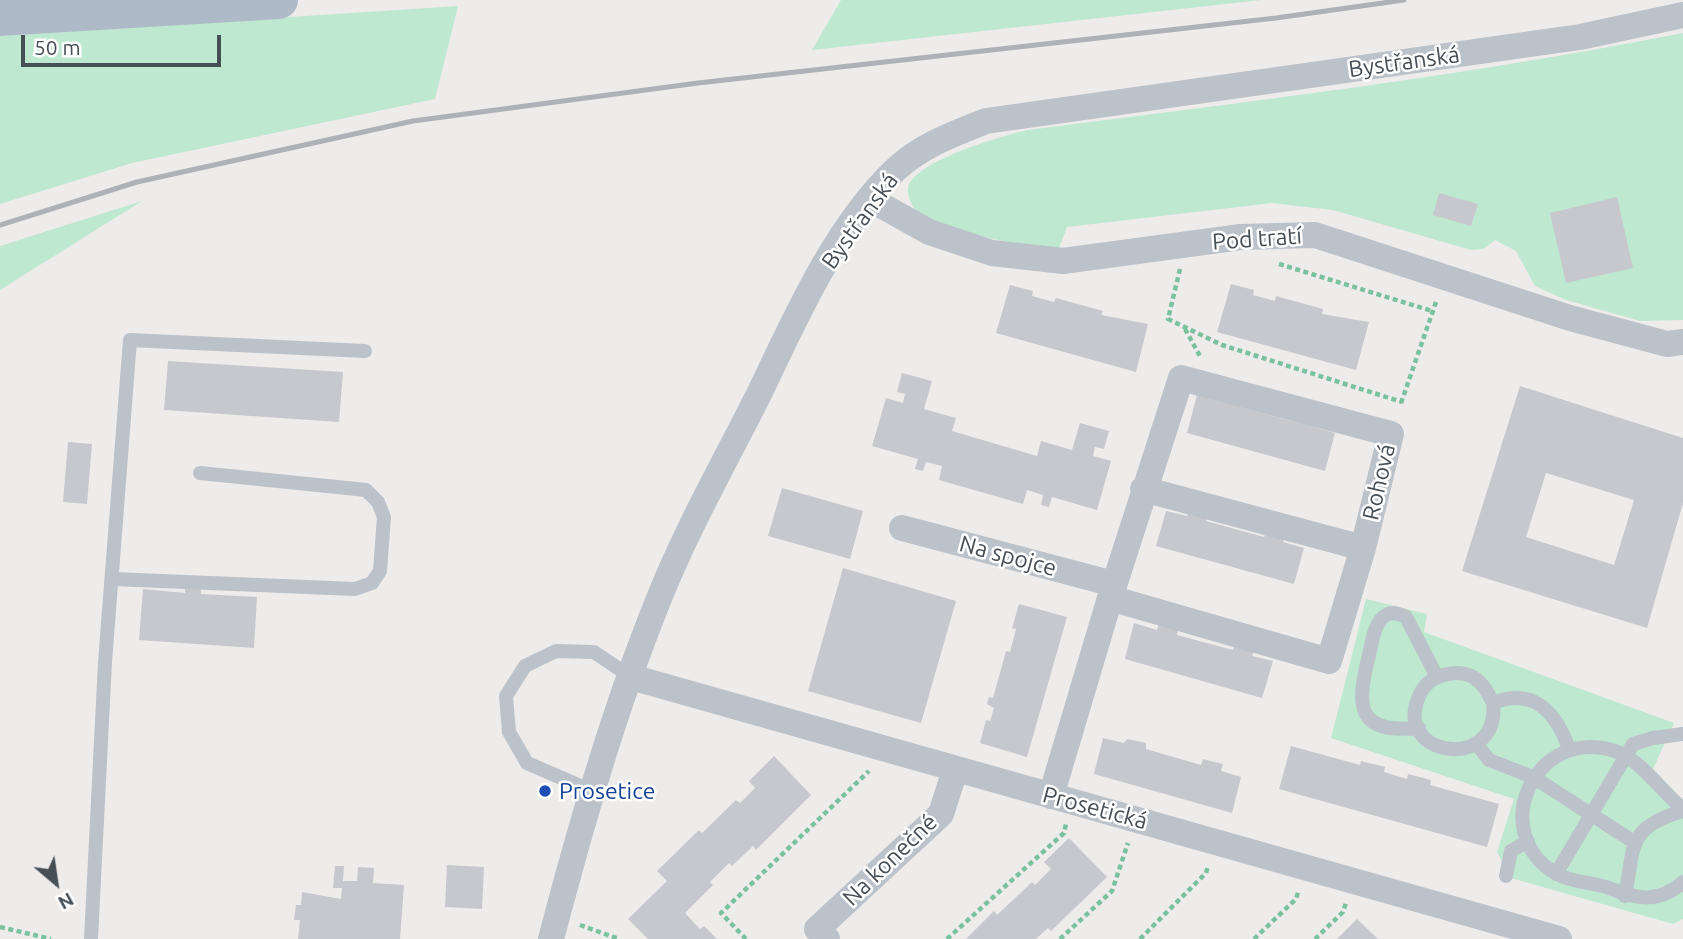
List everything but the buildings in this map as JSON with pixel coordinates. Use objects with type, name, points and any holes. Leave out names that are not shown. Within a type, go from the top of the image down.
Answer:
[{"type":"main road","points":[[0,17],[279,0]]},
{"type":"street","name":"Bystřanská","points":[[554,929],[594,792],[658,600],[785,339],[830,256],[870,198],[894,171],[935,142],[986,121],[1580,37],[1683,15]]},
{"type":"street","name":"Pod tratí","points":[[870,198],[929,232],[1004,254],[1063,261],[1241,237],[1315,235],[1570,318],[1667,344],[1683,342]]},
{"type":"street","name":"Rohová","points":[[1062,798],[1112,591],[1181,378],[1391,434],[1363,548],[1329,661],[1112,591]]},
{"type":"street","points":[[1143,489],[1363,548]]},
{"type":"street","name":"Na spojce","points":[[902,528],[1112,591]]},
{"type":"street","name":"Prosetická","points":[[631,677],[1548,938]]},
{"type":"street","name":"Na konečné","points":[[827,939],[817,929],[941,814],[955,770]]},
{"type":"lane","points":[[91,939],[105,662],[130,340],[365,351]]},
{"type":"lane","points":[[113,579],[355,589],[372,583],[380,571],[384,517],[378,502],[366,490],[200,473]]},
{"type":"lane","points":[[1419,728],[1395,730],[1370,722],[1360,702],[1374,635],[1385,616],[1391,613],[1406,617],[1437,677]]},
{"type":"lane","points":[[594,792],[527,763],[509,732],[506,696],[524,666],[556,651],[594,652],[631,677]]},
{"type":"lane","points":[[1461,673],[1473,677],[1493,703],[1492,723],[1476,743],[1457,750],[1438,748],[1424,738],[1415,715],[1422,690],[1437,677],[1461,673]]},
{"type":"lane","points":[[1493,703],[1517,696],[1533,700],[1562,730],[1569,749]]},
{"type":"lane","points":[[1556,874],[1633,744],[1683,734]]},
{"type":"lane","points":[[1476,743],[1489,760],[1533,777],[1634,842]]},
{"type":"lane","points":[[1625,895],[1634,842],[1649,824],[1683,810],[1654,783],[1644,769],[1626,756],[1586,746],[1569,749],[1556,755],[1533,777],[1525,796],[1524,834],[1538,858],[1556,874],[1625,895],[1651,898],[1674,890],[1683,882]]},
{"type":"lane","points":[[1506,876],[1511,851],[1528,841]]},
{"type":"path","points":[[1267,261],[1432,311]]},
{"type":"path","points":[[1181,264],[1168,319],[1222,345],[1402,402]]},
{"type":"path","points":[[1391,434],[1432,311],[1447,276]]},
{"type":"path","points":[[746,939],[722,913],[880,761],[884,748]]},
{"type":"path","points":[[947,939],[1064,833],[1062,798]]},
{"type":"path","points":[[1060,939],[1112,891],[1136,819]]},
{"type":"path","points":[[1140,939],[1206,873],[1215,843]]},
{"type":"path","points":[[1254,939],[1296,900],[1302,868]]},
{"type":"path","points":[[1315,939],[1343,912],[1353,882]]},
{"type":"path","points":[[0,928],[51,939]]},
{"type":"path","points":[[554,929],[619,939]]},
{"type":"green space","points":[[841,0],[1261,0],[812,50]]},
{"type":"green space","points":[[458,6],[435,99],[132,163],[0,204],[0,36]]},
{"type":"green space","points":[[1683,33],[1683,320],[1640,321],[1566,300],[1535,286],[1516,251],[1495,240],[1483,249],[1471,250],[1333,210],[1272,203],[1067,227],[1059,248],[1005,241],[951,227],[917,214],[908,195],[913,179],[924,169],[960,151],[1028,130],[1438,75]]},
{"type":"green space","points":[[142,201],[0,290],[0,246]]},
{"type":"green space","points":[[1366,599],[1427,614],[1424,632],[1674,723],[1653,769],[1683,800],[1683,919],[1673,924],[1511,878],[1497,852],[1514,799],[1331,738]]},
{"type":"railway","points":[[0,225],[137,182],[413,121],[698,83],[1276,18],[1404,0]]},
{"type":"place","name":"Prosetice","points":[[545,791]]}]
